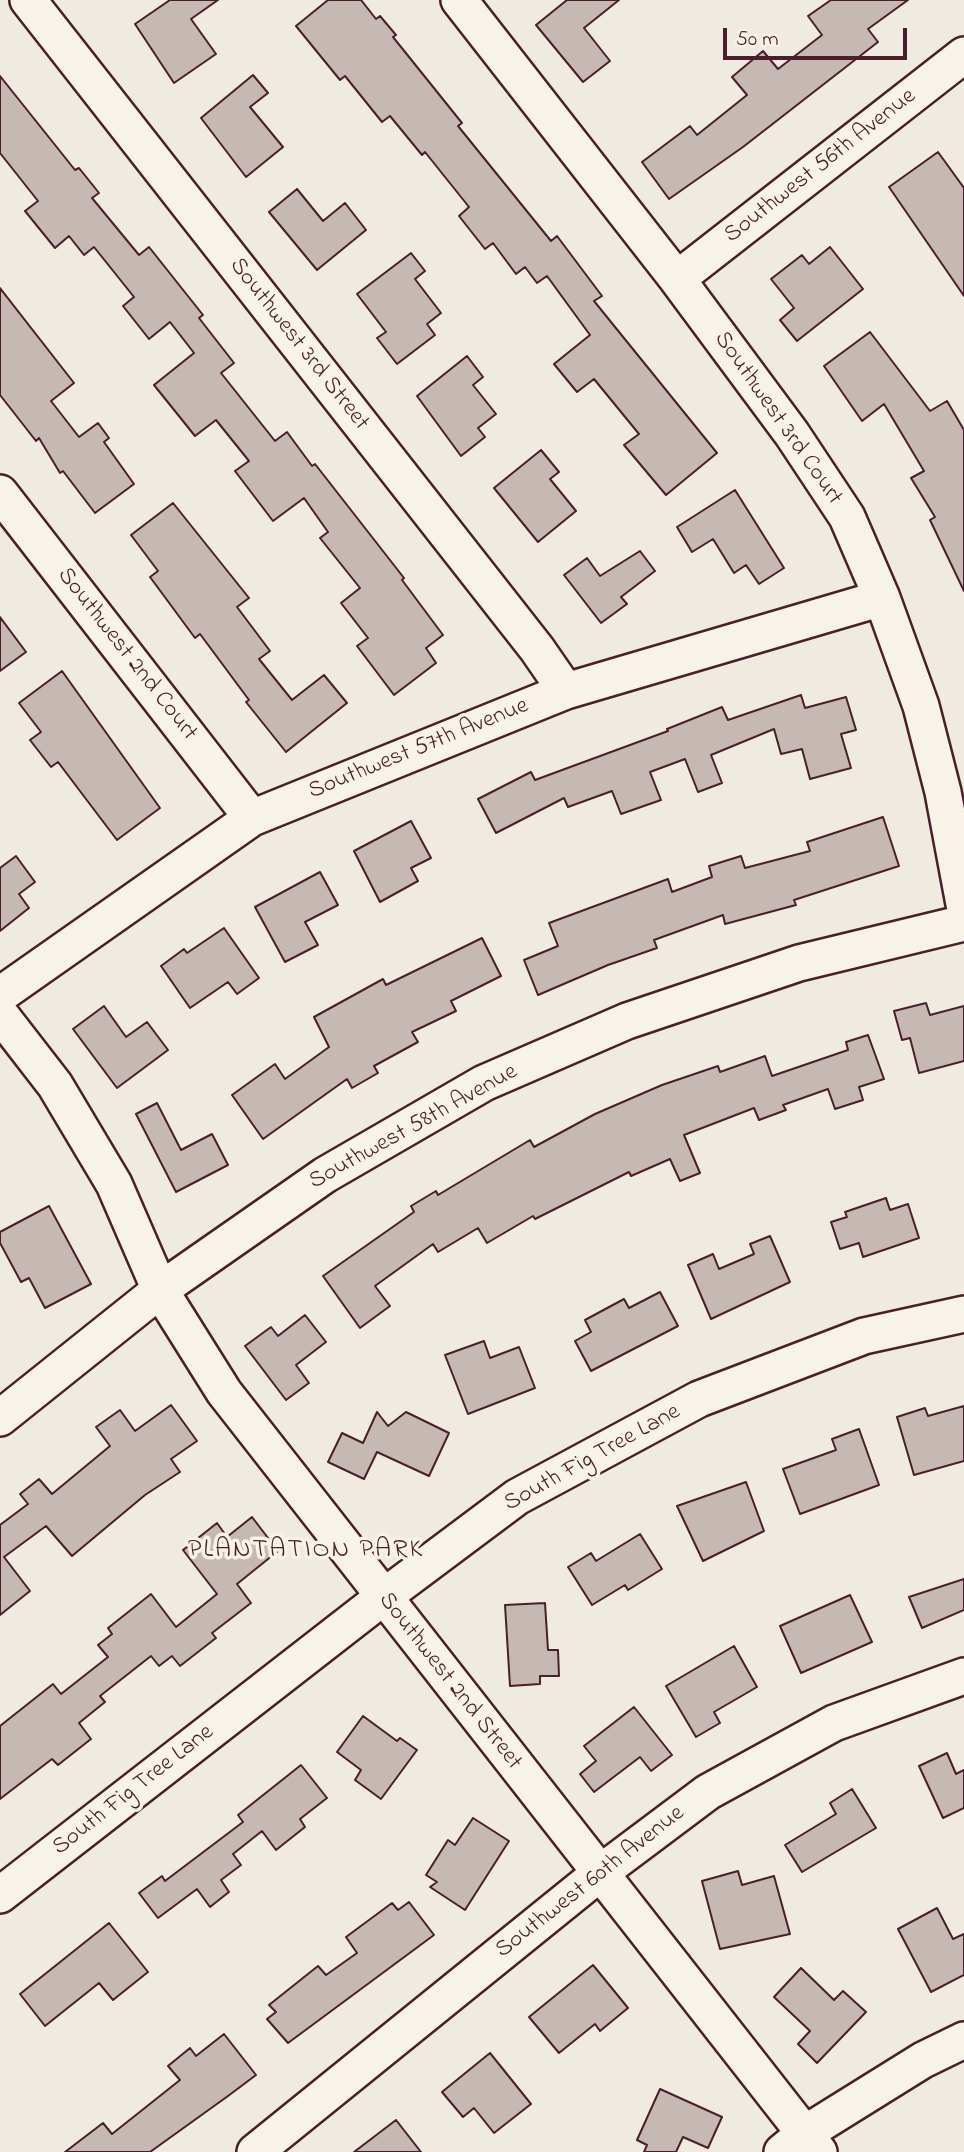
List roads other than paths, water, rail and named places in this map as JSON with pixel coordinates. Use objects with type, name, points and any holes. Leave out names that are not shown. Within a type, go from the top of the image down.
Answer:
[{"type":"street","name":"Southwest 3rd Street","points":[[28,0],[537,649],[566,691]]},
{"type":"street","name":"Southwest 3rd Court","points":[[459,0],[677,279],[792,434],[846,517],[882,598],[921,706],[943,792],[964,904]]},
{"type":"street","name":"Southwest 56th Avenue","points":[[677,279],[960,68]]},
{"type":"street","name":"Southwest 2nd Court","points":[[0,493],[251,818]]},
{"type":"street","name":"Southwest 57th Avenue","points":[[0,995],[251,818],[566,691],[882,598]]},
{"type":"street","name":"Southwest 58th Avenue","points":[[0,1418],[160,1290],[325,1175],[484,1083],[627,1021],[786,968],[964,923]]},
{"type":"street","name":"Southwest 2nd Street","points":[[0,1014],[55,1085],[114,1184],[160,1290],[224,1392],[382,1598],[600,1873],[802,2146]]},
{"type":"street","name":"South Fig Tree Lane","points":[[0,1895],[382,1598],[517,1497],[699,1399],[864,1336],[964,1314]]},
{"type":"street","name":"Southwest 60th Avenue","points":[[255,2152],[600,1873],[708,1792],[834,1723],[964,1676]]},
{"type":"street","points":[[802,2146],[923,2060],[964,2040]]},
{"type":"district","name":"PLANTATION PARK","points":[[306,1552]]}]
